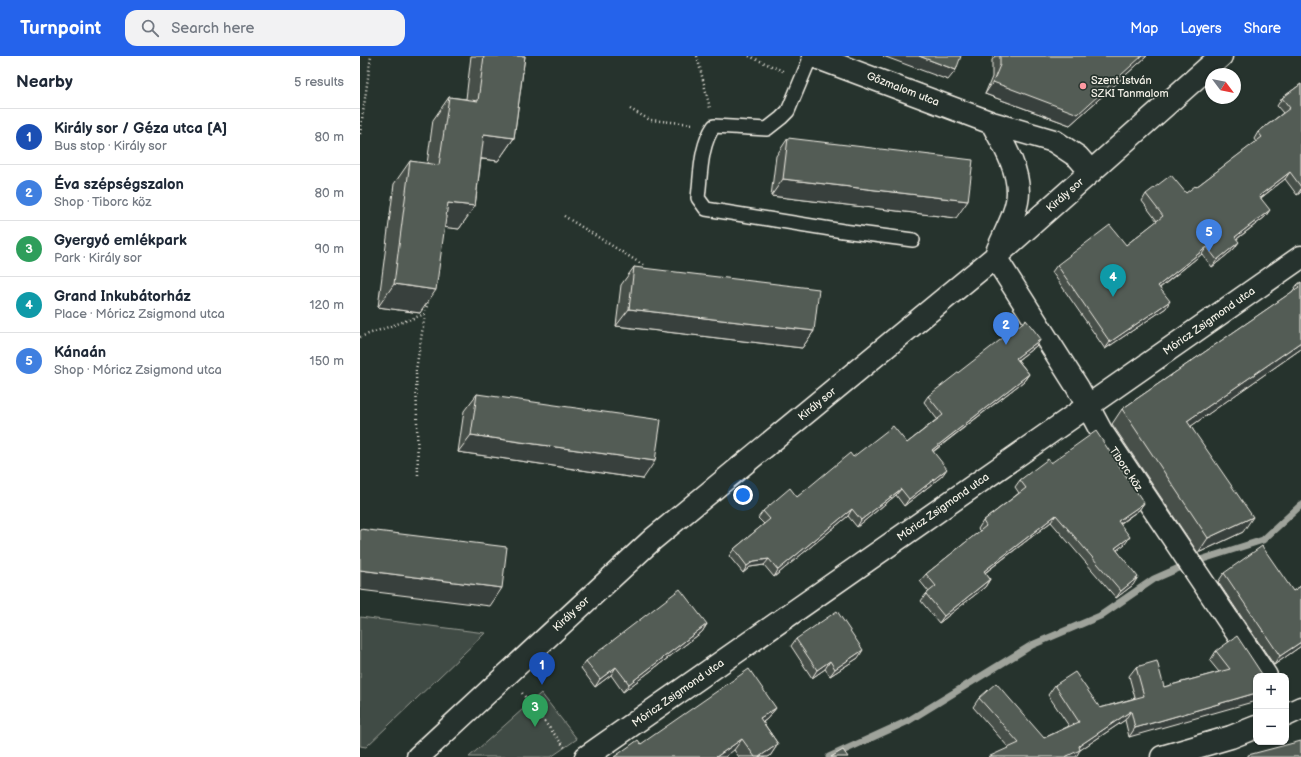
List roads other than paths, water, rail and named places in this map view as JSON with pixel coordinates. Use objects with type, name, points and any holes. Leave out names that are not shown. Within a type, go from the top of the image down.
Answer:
[{"type":"street","name":"Gőzmalom utca","points":[[812,56],[992,123],[1054,141],[1078,157],[1091,172]]},
{"type":"street","name":"Király sor","points":[[418,757],[653,539],[995,257],[1221,56]]},
{"type":"street","points":[[992,123],[1008,154],[1016,177],[1018,192],[1013,213],[995,257]]},
{"type":"street","name":"Tiborc köz","points":[[995,257],[1101,431],[1264,673]]},
{"type":"street","name":"Móricz Zsigmond utca","points":[[577,754],[1087,406],[1301,257]]},
{"type":"street","points":[[1289,714],[1301,708]]},
{"type":"street","points":[[1162,757],[1231,738],[1253,728]]},
{"type":"lane","points":[[812,56],[788,111],[767,129],[714,126],[708,135],[704,148],[698,198],[706,209],[913,240]]},
{"type":"waterway","points":[[1200,560],[1263,540],[1301,505]]},
{"type":"waterway","points":[[829,757],[908,721],[1032,645],[1100,616],[1154,579],[1179,568]]},
{"type":"place","name":"Szent István SZKI Tanmalom","points":[[1083,86]]},
{"type":"place","name":"Kánaán","points":[[1209,252]]},
{"type":"place","name":"Grand Inkubátorház","points":[[1113,297]]},
{"type":"place","name":"Éva szépségszalon","points":[[1006,345]]},
{"type":"place","name":"Király sor / Géza utca [A]","points":[[542,685]]},
{"type":"place","name":"Gyergyó emlékpark","points":[[535,727]]}]
